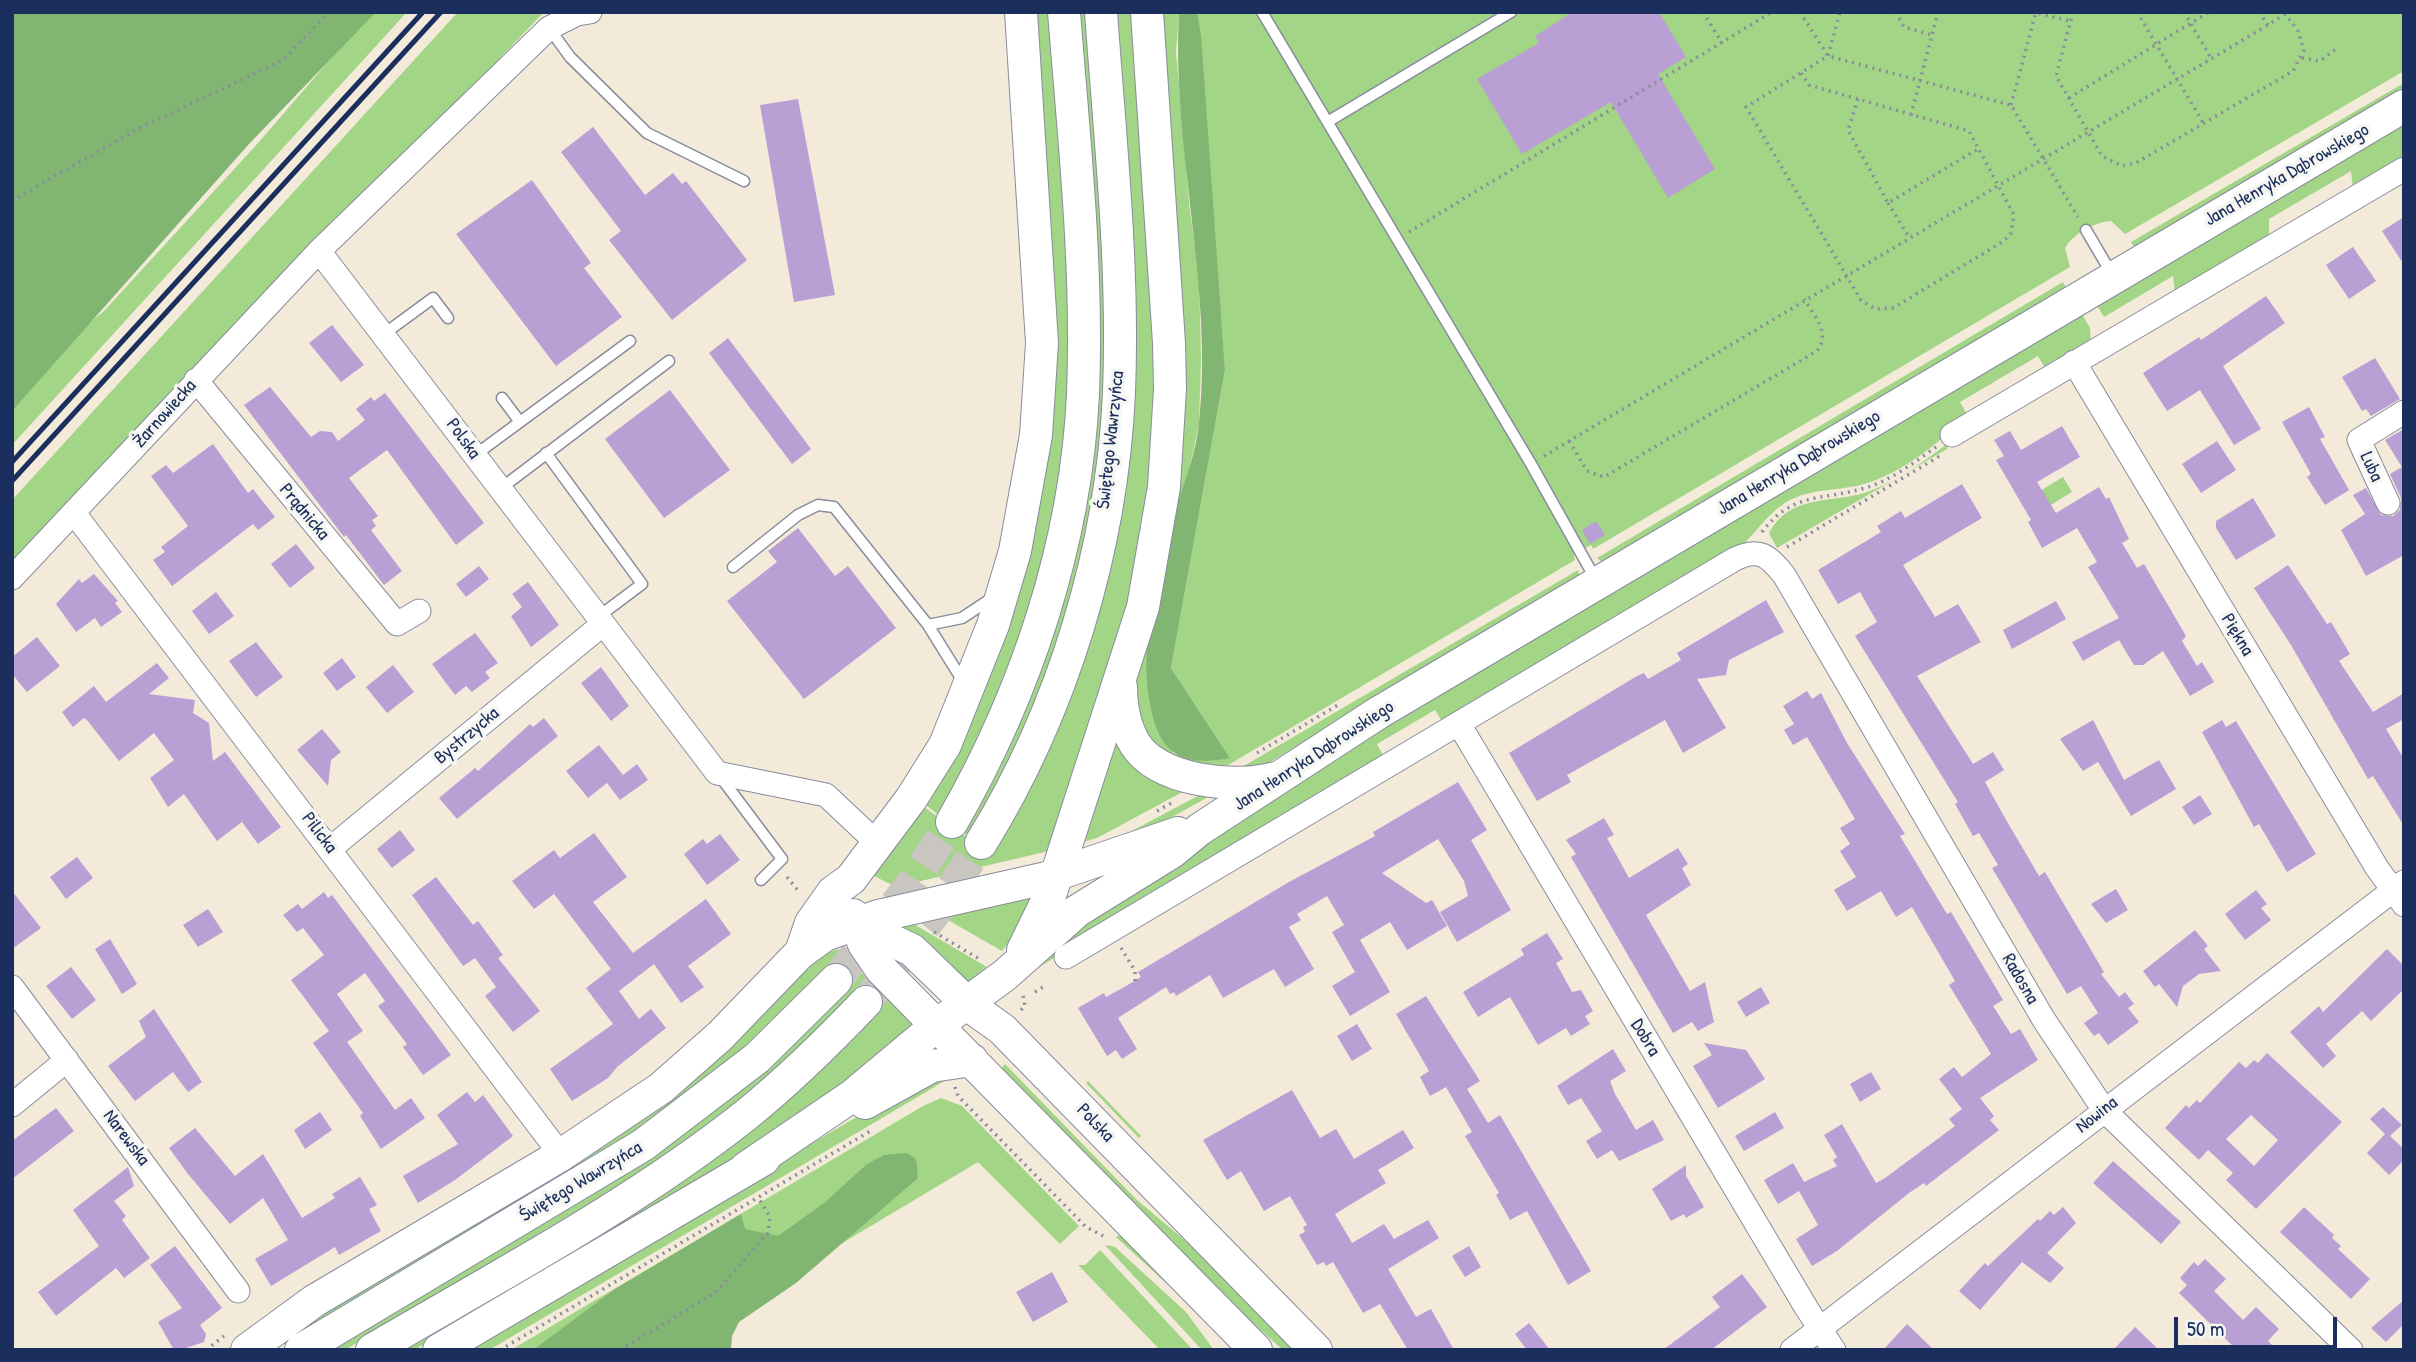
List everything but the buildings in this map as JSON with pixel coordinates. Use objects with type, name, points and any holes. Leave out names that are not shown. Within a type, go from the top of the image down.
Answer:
[{"type":"main road","points":[[247,1350],[342,1283],[604,1128],[692,1063],[800,953],[811,923],[834,892],[851,878],[930,772],[968,692],[1006,585],[1031,473],[1042,354],[1040,286],[1021,12]]},
{"type":"main road","name":"Świętego Wawrzyńca","points":[[952,822],[988,754],[1027,663],[1060,549],[1074,477],[1083,396],[1083,287],[1064,12]]},
{"type":"main road","name":"Świętego Wawrzyńca","points":[[981,844],[1021,768],[1053,696],[1088,585],[1112,461],[1118,395],[1120,308],[1101,12]]},
{"type":"main road","points":[[1002,1029],[1004,969],[1037,924],[1057,875],[1136,632],[1152,562],[1164,487],[1170,389],[1147,12]]},
{"type":"main road","name":"Jana Henryka Dąbrowskiego","points":[[746,1168],[852,1096],[1077,911],[1172,852],[1200,829],[1287,775],[1378,713],[2404,106]]},
{"type":"main road","points":[[1121,678],[1122,706],[1128,726],[1136,744],[1152,761],[1178,774],[1226,783],[1253,783],[1287,775]]},
{"type":"main road","name":"Jana Henryka Dąbrowskiego","points":[[800,953],[825,935],[855,923],[1057,875],[1163,835],[1200,829]]},
{"type":"main road","points":[[851,878],[855,923],[881,969],[937,1025],[964,1071],[1255,1350]]},
{"type":"main road","name":"Polska","points":[[855,923],[912,950],[966,1002],[1002,1029],[1316,1350]]},
{"type":"main road","name":"Świętego Wawrzyńca","points":[[301,1350],[643,1145],[757,1058],[836,980]]},
{"type":"main road","name":"Świętego Wawrzyńca","points":[[372,1350],[593,1219],[701,1148],[783,1083],[866,1002]]},
{"type":"main road","points":[[439,1350],[746,1168],[932,1066],[964,1071]]},
{"type":"street","points":[[319,251],[549,27],[576,14],[590,12]]},
{"type":"street","points":[[1952,435],[2404,169]]},
{"type":"street","name":"Polska","points":[[319,251],[717,773]]},
{"type":"street","name":"Żarnowiecka","points":[[12,578],[319,251]]},
{"type":"street","name":"Piękna","points":[[2074,362],[2399,892]]},
{"type":"street","name":"Prądnicka","points":[[196,380],[397,624],[419,611]]},
{"type":"street","name":"Luba","points":[[2388,503],[2359,440],[2404,412]]},
{"type":"street","name":"Pilicka","points":[[74,513],[331,848],[561,1155]]},
{"type":"street","points":[[1066,957],[1459,724],[1753,554]]},
{"type":"street","name":"Radosna","points":[[1753,554],[1784,575],[2044,1020],[2104,1110],[2351,1350]]},
{"type":"street","name":"Bystrzycka","points":[[331,848],[600,621]]},
{"type":"street","name":"Dobra","points":[[1459,724],[1819,1329],[1835,1350]]},
{"type":"street","points":[[717,773],[826,795],[877,843]]},
{"type":"street","name":"Nowina","points":[[1792,1350],[2104,1110],[2399,892]]},
{"type":"street","name":"Narewska","points":[[12,987],[238,1291]]},
{"type":"street","points":[[12,1105],[67,1060]]},
{"type":"street","points":[[235,1350],[291,1317]]},
{"type":"lane","points":[[1262,12],[1531,464],[1597,582]]},
{"type":"lane","points":[[1329,121],[1511,12]]},
{"type":"lane","points":[[549,27],[570,57],[648,133],[744,181]]},
{"type":"lane","points":[[2086,230],[2114,277]]},
{"type":"lane","points":[[384,334],[433,298],[447,318]]},
{"type":"lane","points":[[475,455],[630,341]]},
{"type":"lane","points":[[500,489],[669,361]]},
{"type":"lane","points":[[502,398],[520,422]]},
{"type":"lane","points":[[546,453],[642,584],[600,621]]},
{"type":"lane","points":[[733,567],[798,515],[818,505],[834,507],[928,625],[968,692]]},
{"type":"lane","points":[[868,550],[879,541]]},
{"type":"lane","points":[[928,625],[962,618],[978,610],[1006,585]]},
{"type":"lane","points":[[717,773],[782,859],[761,880]]},
{"type":"path","points":[[12,201],[132,132],[283,60],[329,12]]},
{"type":"path","points":[[1703,12],[1723,43]]},
{"type":"path","points":[[1755,12],[1760,20]]},
{"type":"path","points":[[1398,239],[1772,12]]},
{"type":"path","points":[[1800,12],[1828,56],[2011,105],[2086,230]]},
{"type":"path","points":[[1801,73],[1809,85],[1969,131],[2014,215],[2011,233],[2004,241],[1893,308],[1875,309],[1867,305],[1845,275],[1746,107],[1828,56],[1840,12]]},
{"type":"path","points":[[1896,12],[1904,27],[1932,35]]},
{"type":"path","points":[[1912,115],[1938,12]]},
{"type":"path","points":[[1531,464],[1804,299],[2044,158],[2087,132],[2177,78],[2268,25],[2284,13],[2302,41],[2302,58],[2293,71],[2136,163],[2122,166],[2102,156],[2087,132],[2056,76],[2073,12]]},
{"type":"path","points":[[2137,12],[2204,124]]},
{"type":"path","points":[[2185,12],[2211,58]]},
{"type":"path","points":[[2069,99],[2209,12]]},
{"type":"path","points":[[2259,12],[2268,25]]},
{"type":"path","points":[[2011,105],[2035,13],[2070,21]]},
{"type":"path","points":[[2302,58],[2320,61],[2336,49]]},
{"type":"path","points":[[1858,99],[1848,130],[1909,237]]},
{"type":"path","points":[[1888,202],[1978,149]]},
{"type":"path","points":[[1569,441],[1587,471],[1604,477],[1818,351],[1822,345],[1822,331],[1804,299]]},
{"type":"path","name":"Jana Henryka Dąbrowskiego","points":[[1753,554],[1774,516],[1790,505],[1818,495],[1875,485],[1952,435]]},
{"type":"path","points":[[777,864],[801,894]]},
{"type":"path","points":[[924,926],[1004,969]]},
{"type":"path","points":[[1118,943],[1135,971],[1135,981]]},
{"type":"path","points":[[1035,992],[1043,987]]},
{"type":"path","points":[[964,1071],[958,1096],[1086,1227],[1111,1240]]},
{"type":"path","points":[[500,1350],[874,1129]]},
{"type":"path","points":[[620,1350],[715,1293],[768,1233],[770,1217],[758,1197]]},
{"type":"green space","points":[[12,12],[376,12],[249,144],[12,411]]},
{"type":"green space","points":[[371,12],[407,12],[12,445],[12,385],[104,311],[259,142]]},
{"type":"green space","points":[[458,12],[544,12],[12,567],[12,500]]},
{"type":"green space","points":[[1032,12],[1052,12],[1067,214],[1070,401],[1049,545],[1005,687],[940,816],[923,803],[1025,559]]},
{"type":"green space","points":[[1078,12],[1088,12],[1104,238],[1107,373],[1098,480],[1084,551],[1054,654],[1004,770],[970,837],[962,832],[1069,567]]},
{"type":"green space","points":[[1114,12],[1135,12],[1158,346],[1154,462],[1136,585],[1053,850],[904,885],[890,884],[872,875],[924,807],[989,853],[1100,597]]},
{"type":"green space","points":[[1159,12],[1179,12],[1176,52],[1189,203],[1199,279],[1201,359],[1199,424],[1184,493],[1169,529]]},
{"type":"green space","points":[[1179,12],[1197,12],[1201,35],[1225,370],[1171,668],[1230,758],[1203,761],[1181,757],[1164,743],[1153,717],[1146,671],[1152,599],[1169,530],[1194,451],[1199,423],[1202,372],[1197,269],[1181,114]]},
{"type":"green space","points":[[1197,12],[2404,12],[2404,71],[2125,234],[2111,221],[2085,230],[2065,248],[2070,267],[1593,549],[1591,545],[1574,555],[1575,560],[1213,774],[1152,750],[1131,695],[1145,643],[1155,715],[1174,754],[1230,758],[1171,668],[1225,370]]},
{"type":"green space","points":[[2404,83],[2404,92],[2135,250],[2131,242]]},
{"type":"green space","points":[[2404,120],[2404,159],[2353,189],[2351,171],[2269,219],[2269,238],[2175,294],[2173,276],[2104,317],[2095,302]]},
{"type":"green space","points":[[2063,282],[2067,290],[1604,564],[1597,558]]},
{"type":"green space","points":[[2080,311],[2090,328],[2091,343],[2046,370],[2038,356],[1960,402],[1968,416],[1906,465],[1864,484],[1808,493],[1790,500],[1769,517],[1739,549],[1445,726],[1435,710],[1377,744],[1386,761],[1034,970],[1028,967],[1069,928],[1401,713]]},
{"type":"green space","points":[[1948,443],[1947,449],[1897,478],[1919,464]]},
{"type":"green space","points":[[2063,477],[2072,492],[2044,509],[2035,494]]},
{"type":"green space","points":[[1897,478],[1777,548],[1769,533],[1787,512],[1799,506],[1864,493]]},
{"type":"green space","points":[[1578,570],[1580,578],[1265,765],[1237,770]]},
{"type":"green space","points":[[1118,734],[1188,789],[1097,838],[1083,842]]},
{"type":"green space","points":[[1207,791],[1219,791],[1154,827],[1115,840]]},
{"type":"green space","points":[[1034,895],[1015,934],[1002,951],[941,916]]},
{"type":"green space","points":[[910,922],[987,967],[967,983],[926,940],[899,926]]},
{"type":"green space","points":[[838,949],[917,1027],[807,1115],[414,1350],[399,1350],[463,1312],[773,1075],[664,1158],[345,1350],[326,1350],[547,1219],[776,1024],[657,1120],[274,1350],[262,1344],[715,1057],[822,955]]},
{"type":"green space","points":[[1005,1064],[1137,1200],[1201,1254],[1297,1350],[1283,1350],[1231,1304],[1001,1069]]},
{"type":"green space","points":[[948,1079],[489,1350],[464,1350],[912,1084]]},
{"type":"green space","points":[[1088,1081],[1141,1136],[1139,1138],[1086,1083]]},
{"type":"green space","points":[[941,1098],[962,1106],[1079,1226],[1060,1244],[978,1162],[700,1328],[720,1350],[511,1350],[923,1106]]},
{"type":"green space","points":[[907,1153],[916,1159],[918,1178],[796,1283],[739,1322],[732,1336],[731,1350],[533,1350],[615,1289],[741,1214],[745,1229],[778,1236],[824,1203],[867,1164],[884,1155]]},
{"type":"green space","points":[[1123,1235],[1191,1306],[1116,1237]]},
{"type":"green space","points":[[1105,1245],[1115,1247],[1186,1312],[1214,1350],[1202,1350]]},
{"type":"green space","points":[[1100,1250],[1193,1350],[1160,1350],[1078,1265],[1085,1265]]},
{"type":"tunnel","points":[[836,980],[910,886],[952,822]]},
{"type":"tunnel","points":[[866,1002],[938,909],[981,843]]},
{"type":"railway","points":[[12,462],[423,12]]},
{"type":"railway","points":[[12,481],[441,12]]}]
